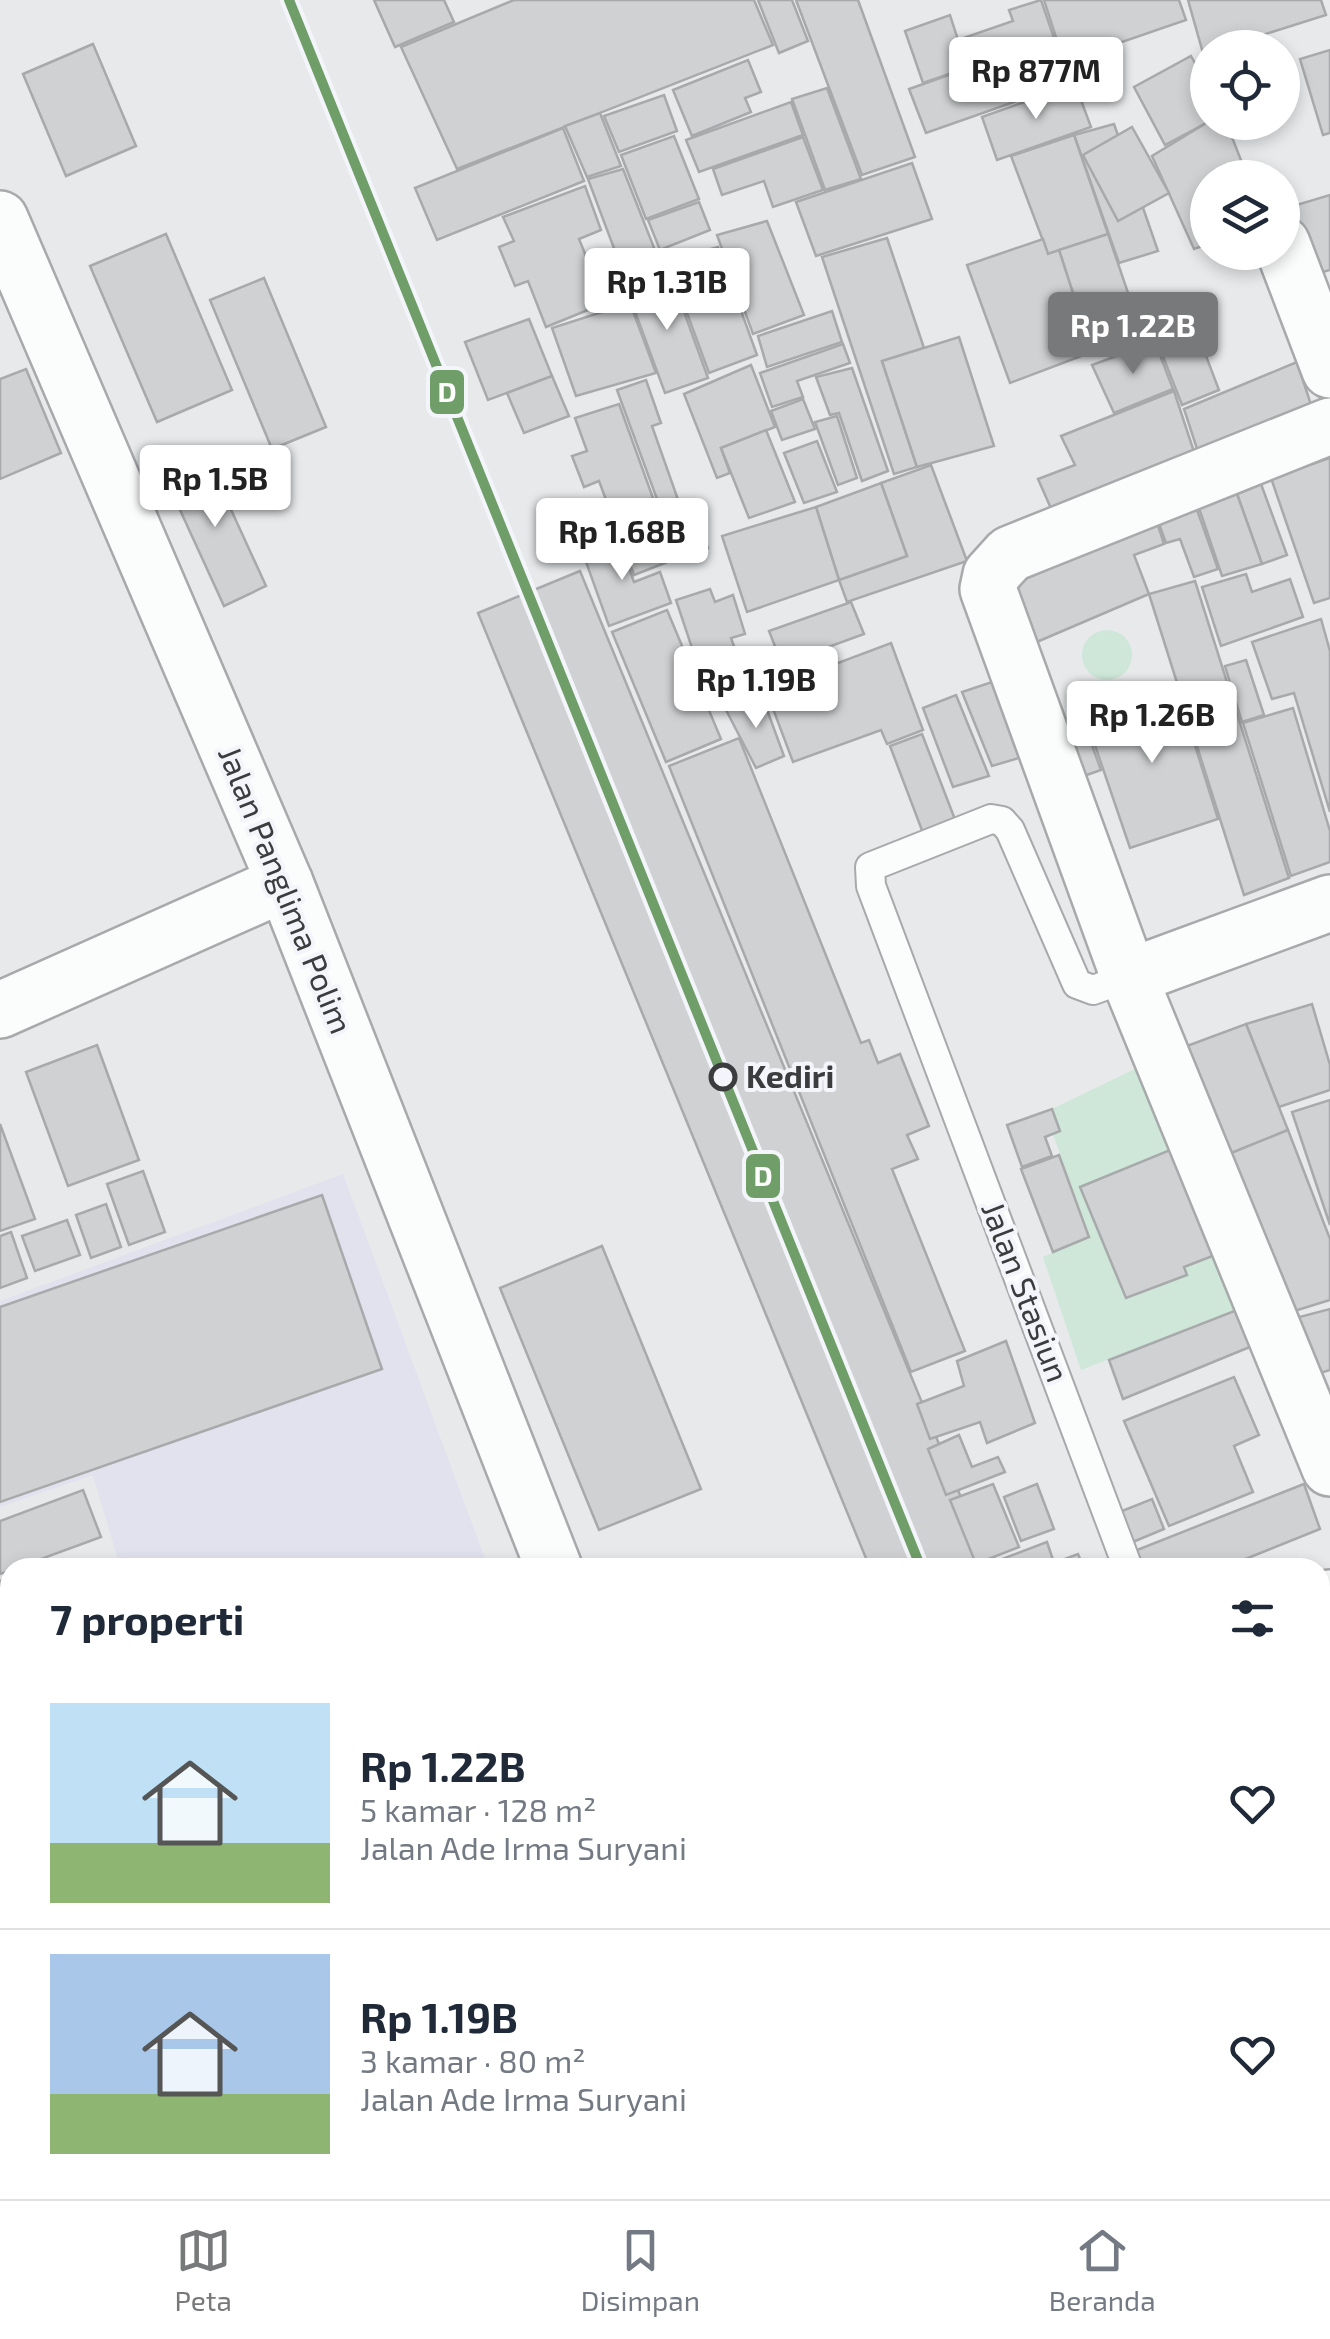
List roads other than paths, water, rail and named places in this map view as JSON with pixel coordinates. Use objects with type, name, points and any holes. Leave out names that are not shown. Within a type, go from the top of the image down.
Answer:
[{"type":"street","name":"Jalan Panglima Polim","points":[[0,220],[285,883],[550,1558]]},
{"type":"street","points":[[1292,270],[1330,370]]},
{"type":"street","points":[[1330,426],[1010,554],[991,575],[988,589],[1129,977],[1330,1468]]},
{"type":"street","points":[[0,1010],[285,883]]},
{"type":"street","points":[[1129,977],[1330,903]]},
{"type":"lane","name":"Jalan Stasiun","points":[[1124,1558],[871,886],[870,866],[991,819],[1002,821],[1010,830],[1077,984],[1093,990],[1129,977]]},
{"type":"place","name":"Kediri","points":[[723,1077]]}]
